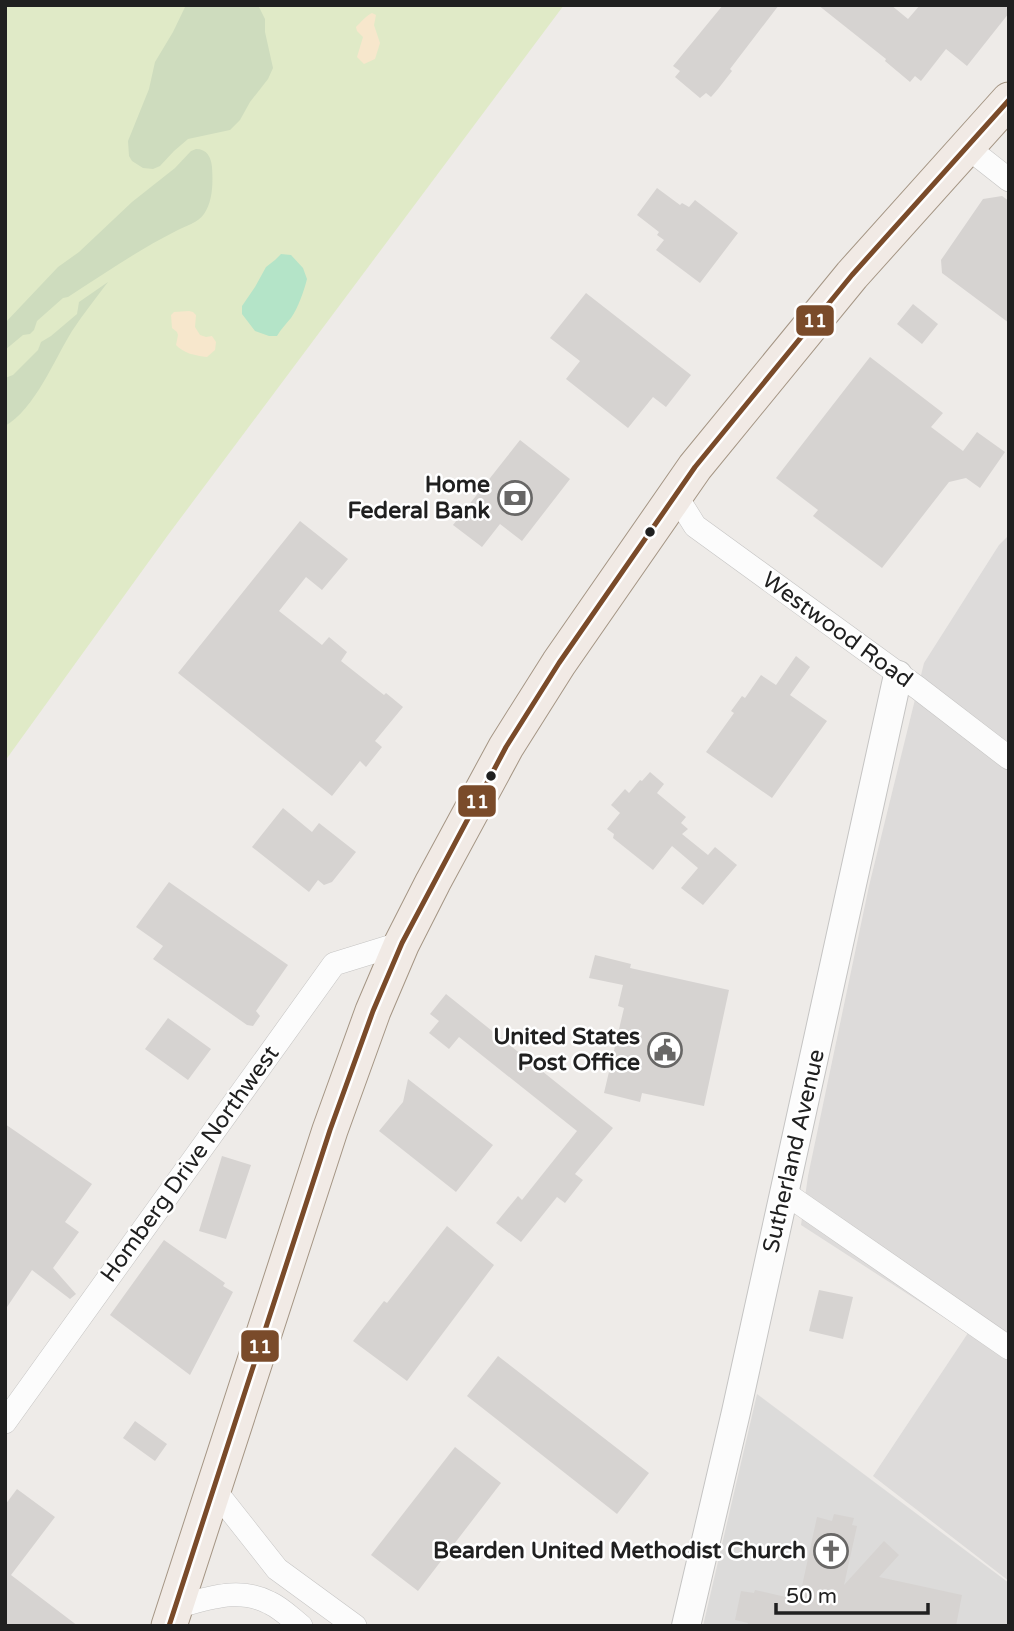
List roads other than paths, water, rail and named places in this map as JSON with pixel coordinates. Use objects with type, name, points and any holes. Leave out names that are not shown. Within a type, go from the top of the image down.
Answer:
[{"type":"main road","points":[[172,1617],[330,1130],[373,1011],[402,943],[506,747],[543,687],[695,467],[830,301],[1009,100]]},
{"type":"street","points":[[967,147],[1009,180]]},
{"type":"street","name":"Westwood Road","points":[[676,494],[695,526],[1006,751]]},
{"type":"street","name":"Sutherland Avenue","points":[[686,1626],[785,1193],[898,675]]},
{"type":"street","name":"Homberg Drive Northwest","points":[[5,1422],[334,964],[402,943]]},
{"type":"street","points":[[785,1193],[1009,1348]]},
{"type":"street","points":[[213,1488],[277,1569],[355,1626]]},
{"type":"street","points":[[172,1617],[223,1595],[248,1594],[272,1604],[301,1626]]},
{"type":"place","name":"Home Federal Bank","points":[[515,498]]},
{"type":"place","name":"United States Post Office","points":[[665,1050]]},
{"type":"place","name":"Bearden United Methodist Church","points":[[831,1551]]}]
